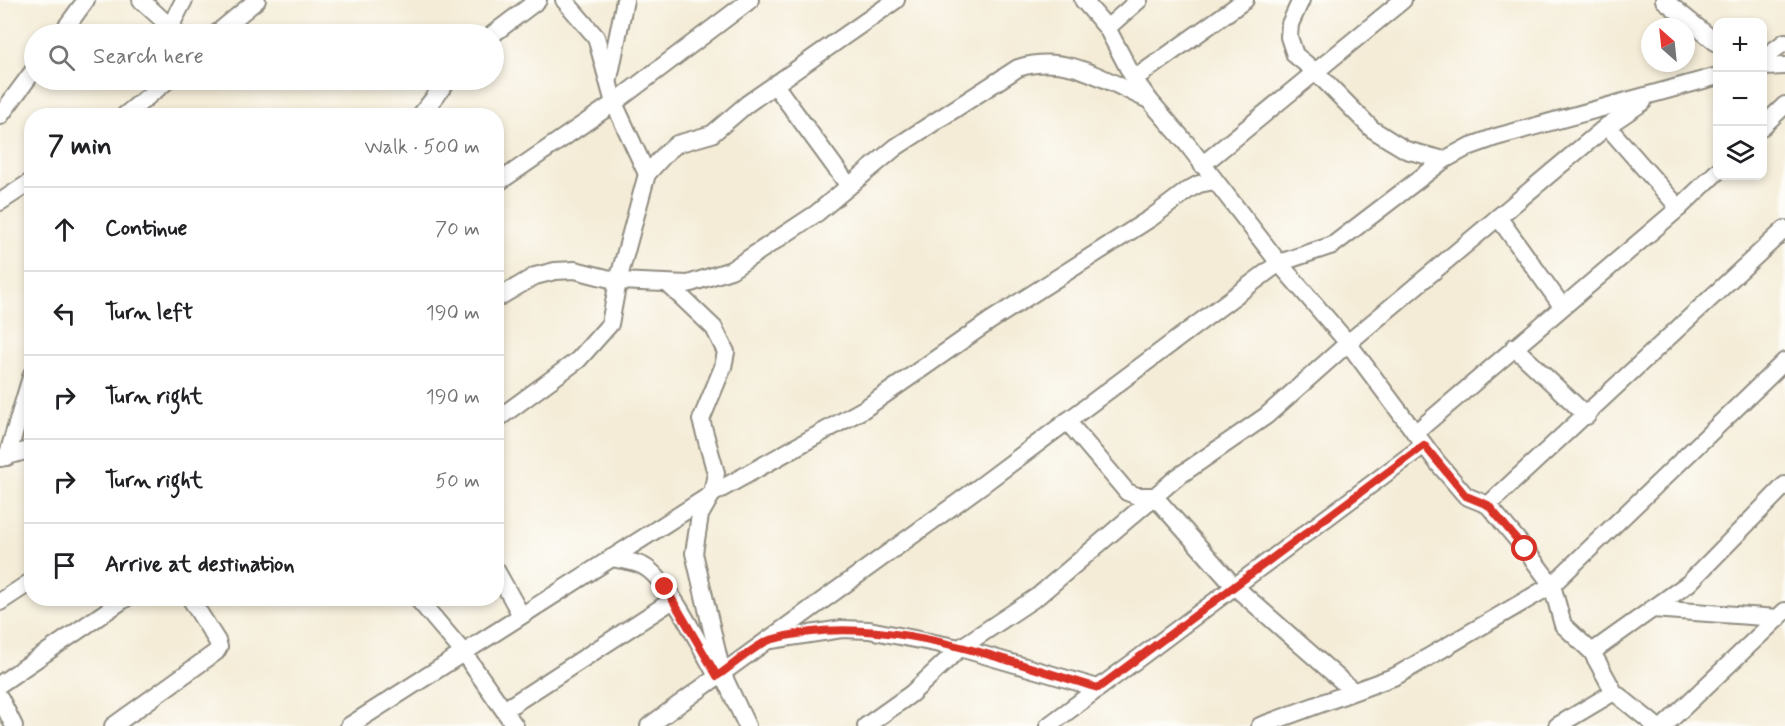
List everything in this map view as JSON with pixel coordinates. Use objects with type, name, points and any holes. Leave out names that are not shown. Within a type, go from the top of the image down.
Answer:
[{"type":"street","points":[[68,24],[86,0]]},
{"type":"street","points":[[141,0],[167,24]]},
{"type":"street","points":[[176,24],[184,0]]},
{"type":"street","points":[[228,24],[257,0]]},
{"type":"street","points":[[504,26],[538,0]]},
{"type":"street","points":[[564,0],[596,37],[614,103],[647,174]]},
{"type":"street","points":[[608,82],[625,0]]},
{"type":"street","points":[[504,179],[614,103],[750,0]]},
{"type":"street","points":[[504,414],[578,360],[605,333],[610,324],[618,281],[647,174],[677,144],[712,134],[775,85],[896,0]]},
{"type":"street","points":[[1083,0],[1107,28],[1134,79],[1150,101],[1279,263],[1348,343],[1419,439],[1466,496],[1488,505],[1552,585],[1563,625],[1592,652],[1614,692],[1656,726]]},
{"type":"street","points":[[1107,28],[1139,0]]},
{"type":"street","points":[[1134,79],[1245,0]]},
{"type":"street","points":[[1301,0],[1290,24],[1289,37],[1295,55],[1316,72],[1372,129],[1406,150],[1444,160]]},
{"type":"street","points":[[1202,165],[1404,0]]},
{"type":"street","points":[[1664,0],[1713,40]]},
{"type":"street","points":[[1767,56],[1785,42]]},
{"type":"street","points":[[504,294],[535,276],[555,271],[575,270],[618,281],[688,284],[731,270],[817,213],[896,147],[1018,68],[1034,63],[1072,64],[1150,101]]},
{"type":"street","points":[[1767,67],[1785,66]]},
{"type":"street","points":[[649,726],[768,641],[1279,263],[1333,245],[1444,160],[1468,147],[1496,137],[1713,77]]},
{"type":"street","points":[[0,117],[24,84]]},
{"type":"street","points":[[775,85],[849,186]]},
{"type":"street","points":[[134,108],[156,90]]},
{"type":"street","points":[[426,108],[440,90]]},
{"type":"street","points":[[869,725],[911,694],[960,648],[1038,596],[1189,468],[1266,416],[1348,343],[1606,126],[1654,95]]},
{"type":"street","points":[[1763,126],[1785,105]]},
{"type":"street","points":[[1606,126],[1679,208]]},
{"type":"street","points":[[1048,726],[1234,586],[1419,439],[1514,347],[1679,208],[1713,176]]},
{"type":"street","points":[[349,726],[712,494],[864,409],[990,321],[1151,218],[1188,190],[1199,184],[1215,181]]},
{"type":"street","points":[[3,194],[24,185]]},
{"type":"street","points":[[1498,217],[1562,306]]},
{"type":"street","points":[[1488,505],[1587,416],[1785,229]]},
{"type":"street","points":[[668,284],[714,328],[726,352],[723,367],[701,420],[716,473],[712,494],[700,515],[694,553],[720,675]]},
{"type":"street","points":[[1514,347],[1587,416]]},
{"type":"street","points":[[1267,725],[1352,690],[1396,676],[1552,585],[1781,371]]},
{"type":"street","points":[[4,458],[24,398]]},
{"type":"street","points":[[1067,421],[1127,492],[1137,496],[1154,496],[1234,586],[1352,690]]},
{"type":"street","points":[[4,458],[24,452]]},
{"type":"street","points":[[1592,652],[1702,571],[1785,485]]},
{"type":"street","points":[[611,558],[648,569],[673,600],[720,675],[747,726]]},
{"type":"street","points":[[504,584],[521,615]]},
{"type":"street","points":[[0,602],[24,586]]},
{"type":"street","points":[[504,710],[673,600]]},
{"type":"street","points":[[0,684],[114,606]]},
{"type":"street","points":[[113,726],[216,652],[219,647],[217,641],[195,606]]},
{"type":"street","points":[[424,606],[463,652],[515,726]]},
{"type":"street","points":[[1652,609],[1782,615]]},
{"type":"street","points":[[1664,726],[1782,615]]},
{"type":"street","points":[[768,641],[842,629],[869,630],[960,648],[1098,688]]},
{"type":"street","points":[[1557,726],[1614,692]]},
{"type":"street","points":[[0,698],[14,726]]},
{"type":"route","points":[[665,587],[717,676],[768,641],[842,629],[869,630],[960,648],[1098,688],[1424,445],[1466,496],[1488,505],[1525,549]]}]
